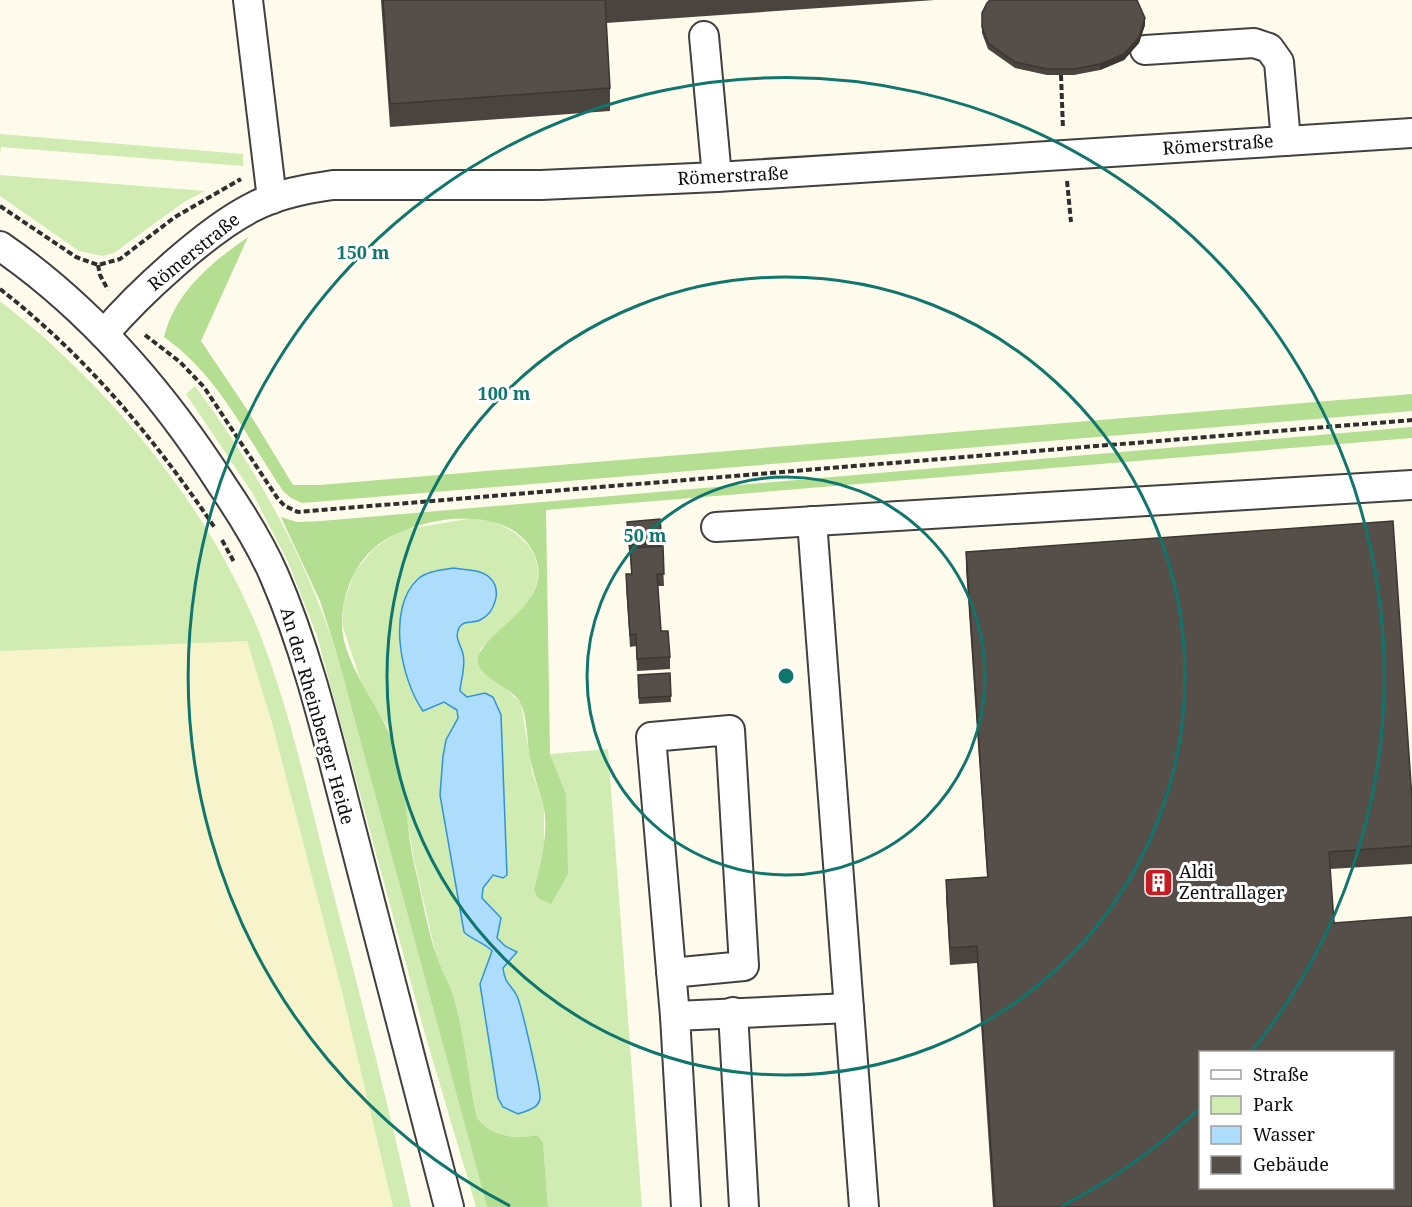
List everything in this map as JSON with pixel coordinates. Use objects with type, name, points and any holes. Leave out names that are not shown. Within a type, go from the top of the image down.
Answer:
[{"type":"street","points":[[248,0],[272,199]]},
{"type":"street","points":[[704,36],[717,177]]},
{"type":"street","points":[[1144,50],[1254,43],[1269,48],[1279,62],[1286,141]]},
{"type":"street","name":"Römerstraße","points":[[104,334],[123,312],[219,228],[246,210],[299,190],[333,185],[541,185],[717,177],[1412,133]]},
{"type":"street","name":"An der Rheinberger Heide","points":[[0,246],[51,285],[104,334],[179,423],[238,509],[273,574],[296,634],[323,724],[449,1207]]},
{"type":"street","points":[[716,527],[1412,484]]},
{"type":"street","points":[[812,521],[864,1207]]},
{"type":"street","points":[[671,973],[744,966],[730,730],[651,737],[671,973],[675,1016],[686,1207]]},
{"type":"street","points":[[675,1016],[849,1008]]},
{"type":"street","points":[[733,1012],[744,1207]]},
{"type":"path","points":[[98,265],[100,275],[123,312],[142,332],[192,373],[233,428],[278,499],[285,506],[298,512],[1412,420]]},
{"type":"path","points":[[0,289],[76,355],[135,420],[177,472],[238,569]]},
{"type":"shaded area","points":[[247,640],[272,723],[342,992],[393,1207],[0,1207],[0,651]]},
{"type":"green space","points":[[0,134],[243,154],[243,166],[1,147],[0,155]]},
{"type":"green space","points":[[0,175],[205,191],[184,202],[114,253],[102,256],[79,251],[0,196]]},
{"type":"green space","points":[[248,237],[201,341],[248,411],[293,485],[319,485],[1412,394],[1412,411],[302,503],[283,491],[216,388],[183,352],[164,337],[169,321],[186,292],[221,257]]},
{"type":"green space","points":[[0,301],[40,334],[79,371],[117,410],[152,452],[185,496],[240,589],[272,666],[291,728],[411,1207],[393,1207],[342,992],[272,723],[247,641],[0,651]]},
{"type":"green space","points":[[195,386],[238,448],[276,513],[309,580],[336,651],[487,1207],[476,1207],[425,1034],[317,636],[288,562],[253,494],[186,394]]},
{"type":"green space","points":[[1412,427],[1412,438],[546,510],[550,754],[566,794],[568,874],[551,904],[538,898],[534,890],[543,847],[545,815],[530,760],[522,707],[516,697],[484,673],[478,663],[480,652],[525,605],[535,590],[538,574],[535,556],[523,538],[505,526],[484,520],[460,518],[413,527],[392,536],[375,547],[361,562],[347,590],[342,620],[343,636],[355,669],[395,748],[414,864],[434,949],[456,1007],[477,1118],[497,1133],[512,1137],[537,1135],[543,1142],[548,1207],[487,1207],[336,651],[320,601],[281,517],[297,522],[321,521]]},
{"type":"green space","points":[[479,517],[495,522],[522,539],[537,562],[538,576],[534,591],[524,608],[480,650],[501,684],[521,703],[532,772],[544,806],[544,846],[534,890],[566,794],[550,754],[608,749],[642,1207],[548,1207],[543,1142],[537,1135],[513,1137],[497,1133],[477,1118],[452,992],[437,959],[414,860],[395,750],[387,726],[365,694],[342,624],[344,603],[354,573],[374,548],[402,530]]},
{"type":"water","points":[[453,568],[485,574],[496,588],[495,600],[490,612],[480,620],[461,625],[457,635],[464,659],[460,691],[467,697],[485,693],[493,697],[501,715],[507,875],[503,878],[493,875],[483,888],[482,898],[501,918],[497,938],[505,946],[517,952],[503,968],[507,981],[519,1002],[540,1093],[539,1102],[534,1107],[518,1114],[503,1107],[498,1098],[480,984],[492,951],[464,932],[440,795],[446,740],[458,718],[457,710],[444,702],[423,711],[408,681],[400,644],[402,608],[408,592],[422,576]]},
{"type":"building","points":[[383,0],[605,0],[610,88],[390,104]]},
{"type":"building","points":[[990,0],[1137,0],[1145,18],[1139,37],[1124,54],[1100,64],[1074,69],[1047,69],[1015,62],[988,43],[982,27],[982,13]]},
{"type":"building","points":[[660,519],[662,543],[629,545],[627,522]]},
{"type":"building","name":"Aldi Zentrallager","points":[[1393,521],[1412,799],[1412,846],[1329,852],[1334,923],[1412,917],[1412,1207],[995,1207],[977,946],[950,948],[946,880],[988,877],[966,552]]},
{"type":"building","points":[[663,546],[664,574],[657,574],[661,631],[668,631],[670,657],[637,659],[636,634],[630,635],[626,574],[632,574],[630,548]]},
{"type":"building","points":[[670,673],[671,696],[639,698],[638,675]]},
{"type":"place","name":"Aldi Zentrallager","points":[[1158,882]]}]
